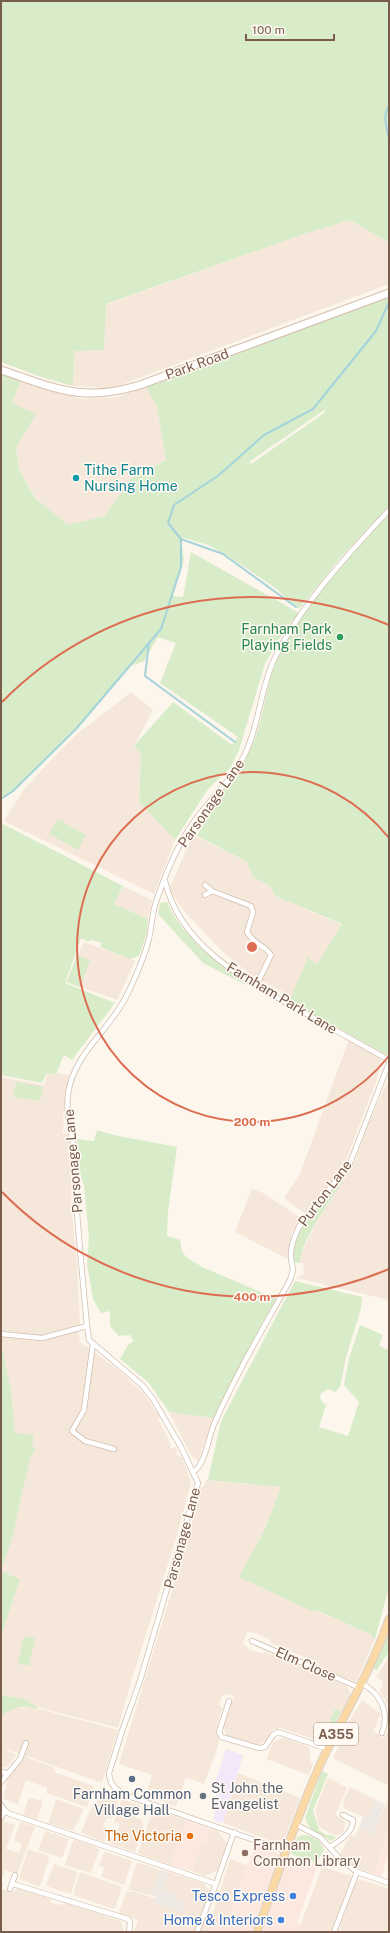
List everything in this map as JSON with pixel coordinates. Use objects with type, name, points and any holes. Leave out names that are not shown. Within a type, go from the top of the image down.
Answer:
[{"type":"main road","name":"Park Road","points":[[1,370],[80,394],[116,392],[140,385],[389,293]]},
{"type":"main road","name":"A355","points":[[257,1932],[312,1784],[328,1749],[375,1657],[389,1619]]},
{"type":"street","name":"Parsonage Lane","points":[[234,1832],[128,1796],[113,1787],[110,1779],[110,1773],[122,1730],[140,1681],[181,1546],[198,1483],[194,1471],[153,1399],[142,1385],[90,1340],[87,1326],[76,1197],[76,1164],[74,1144],[68,1120],[68,1094],[74,1073],[81,1057],[114,1016],[127,995],[149,939],[155,903],[178,849],[192,825],[212,798],[234,773],[245,753],[253,733],[264,685],[273,662],[286,638],[317,593],[389,510]]},
{"type":"street","name":"Farnham Park Lane","points":[[165,881],[168,894],[182,922],[226,966],[256,986],[389,1060]]},
{"type":"street","points":[[205,884],[212,891],[251,906],[253,912],[247,932],[252,941],[268,950],[271,955],[256,986]]},
{"type":"street","points":[[205,895],[212,891]]},
{"type":"street","name":"Purton Lane","points":[[194,1471],[201,1463],[212,1429],[224,1402],[290,1280],[294,1268],[291,1259],[293,1238],[299,1227],[350,1163],[389,1063]]},
{"type":"street","points":[[1,1334],[42,1338],[87,1326]]},
{"type":"street","points":[[93,1343],[84,1410],[72,1431],[85,1441],[114,1449]]},
{"type":"street","name":"Elm Close","points":[[252,1641],[374,1692],[388,1717],[382,1733]]},
{"type":"street","points":[[229,1700],[219,1732],[222,1737],[259,1748],[264,1747],[273,1735],[278,1732],[328,1749]]},
{"type":"street","points":[[1,1782],[20,1759],[26,1743]]},
{"type":"street","points":[[1,1772],[8,1773]]},
{"type":"street","points":[[1,1805],[5,1811],[216,1884]]},
{"type":"street","points":[[1,1818],[5,1811]]},
{"type":"street","points":[[330,1846],[349,1832],[353,1823],[353,1820],[343,1815]]},
{"type":"street","points":[[297,1825],[320,1838],[330,1846],[340,1860],[357,1872],[389,1883]]},
{"type":"street","points":[[197,1932],[234,1832],[286,1851]]},
{"type":"street","points":[[334,1932],[357,1872]]},
{"type":"street","points":[[10,1889],[15,1875]]},
{"type":"street","points":[[13,1884],[57,1900],[128,1919],[130,1922],[129,1932]]},
{"type":"shaded area","points":[[350,220],[388,242],[389,284],[113,388],[73,386],[74,351],[104,350],[105,305],[304,234]]},
{"type":"shaded area","points":[[21,380],[81,399],[118,397],[146,387],[157,407],[166,460],[131,478],[105,516],[68,526],[35,497],[19,469],[16,448],[36,414],[12,403]]},
{"type":"shaded area","points":[[131,692],[153,710],[134,746],[141,755],[139,802],[175,840],[154,894],[4,821],[24,789],[55,756],[76,735]]},
{"type":"shaded area","points":[[193,835],[246,861],[253,877],[269,885],[275,896],[342,925],[297,999],[252,976],[220,949],[184,911],[169,889]]},
{"type":"shaded area","points":[[123,886],[152,900],[148,919],[114,904]]},
{"type":"shaded area","points":[[84,942],[135,961],[117,1000],[66,982]]},
{"type":"shaded area","points":[[349,1039],[381,1058],[377,1079],[340,1176],[338,1176],[324,1191],[306,1214],[284,1198],[300,1174]]},
{"type":"shaded area","points":[[48,1072],[69,1075],[62,1133],[67,1134],[69,1141],[72,1168],[71,1202],[77,1266],[80,1324],[78,1330],[80,1342],[117,1369],[143,1393],[160,1417],[158,1419],[171,1446],[169,1449],[176,1447],[178,1451],[175,1453],[182,1458],[191,1482],[177,1535],[118,1728],[37,1707],[24,1699],[1,1695],[1,1636],[20,1579],[1,1571],[12,1539],[30,1458],[34,1453],[15,1433],[11,1389],[1,1344],[1,1077],[44,1085]]},
{"type":"shaded area","points":[[389,1083],[389,1300],[296,1278],[304,1273],[303,1263],[300,1263],[300,1257],[315,1225],[355,1161],[369,1121],[386,1084]]},
{"type":"shaded area","points":[[252,1189],[263,1193],[302,1219],[291,1234],[290,1260],[235,1232]]},
{"type":"shaded area","points":[[169,1412],[213,1418],[198,1462],[191,1455]]},
{"type":"shaded area","points":[[206,1480],[281,1487],[264,1530],[315,1612],[315,1610],[372,1635],[375,1639],[356,1682],[318,1667],[319,1663],[271,1643],[269,1639],[258,1634],[247,1631],[243,1644],[251,1650],[264,1654],[265,1652],[346,1686],[350,1691],[350,1696],[341,1712],[335,1710],[327,1730],[313,1739],[280,1728],[273,1730],[266,1741],[256,1745],[228,1737],[223,1727],[234,1696],[228,1694],[222,1696],[219,1704],[222,1709],[216,1730],[219,1739],[218,1746],[204,1784],[186,1777],[176,1806],[146,1796],[152,1775],[119,1764],[189,1535],[201,1487],[204,1486]]},
{"type":"shaded area","points":[[389,1657],[389,1707],[380,1692],[383,1681],[376,1677]]},
{"type":"shaded area","points":[[362,1700],[381,1714],[373,1731],[384,1738],[389,1730],[389,1786],[333,1758],[341,1741],[338,1740]]},
{"type":"shaded area","points":[[32,1707],[118,1730],[102,1783],[4,1748],[16,1755],[7,1767],[1,1767],[1,1717],[8,1710]]},
{"type":"shaded area","points":[[283,1737],[309,1747],[311,1763],[313,1764],[309,1775],[267,1759],[273,1742]]},
{"type":"shaded area","points":[[226,1749],[243,1755],[223,1823],[214,1820],[216,1793],[214,1786]]},
{"type":"shaded area","points":[[23,1756],[55,1768],[54,1772],[94,1786],[87,1807],[46,1793],[47,1788],[26,1780],[18,1804],[3,1799],[7,1781]]},
{"type":"shaded area","points":[[238,1773],[300,1798],[283,1843],[280,1844],[223,1823]]},
{"type":"shaded area","points":[[328,1778],[347,1788],[335,1815],[346,1822],[343,1832],[339,1835],[333,1835],[319,1827],[315,1810]]},
{"type":"shaded area","points":[[350,1787],[376,1800],[368,1816],[365,1818],[344,1808],[343,1803]]},
{"type":"shaded area","points":[[102,1794],[119,1799],[112,1819],[106,1818],[103,1827],[108,1829],[104,1842],[81,1833],[88,1814]]},
{"type":"shaded area","points":[[29,1797],[43,1801],[37,1820],[23,1815]]},
{"type":"shaded area","points":[[389,1797],[389,1834],[374,1874],[355,1867],[340,1854],[351,1835],[355,1836],[359,1828],[374,1835],[375,1828]]},
{"type":"shaded area","points":[[56,1799],[84,1809],[73,1831],[48,1823]]},
{"type":"shaded area","points":[[122,1799],[141,1806],[136,1818],[142,1820],[143,1828],[135,1852],[109,1843],[113,1833],[117,1834],[120,1824],[114,1822]]},
{"type":"shaded area","points":[[376,1800],[385,1804],[375,1828],[374,1835],[359,1828],[363,1817],[368,1816]]},
{"type":"shaded area","points":[[153,1809],[186,1820],[170,1865],[138,1853]]},
{"type":"shaded area","points":[[186,1820],[211,1829],[206,1843],[202,1842],[192,1871],[170,1865]]},
{"type":"shaded area","points":[[3,1821],[15,1825],[6,1849],[19,1853],[22,1844],[14,1840],[20,1822],[35,1827],[17,1874],[5,1870],[2,1878],[1,1823]]},
{"type":"shaded area","points":[[211,1829],[217,1830],[227,1843],[217,1871],[204,1876],[192,1871],[202,1841],[206,1843]]},
{"type":"shaded area","points":[[45,1831],[69,1839],[62,1858],[38,1850]]},
{"type":"shaded area","points":[[388,1834],[389,1854],[381,1876],[374,1874]]},
{"type":"shaded area","points":[[75,1840],[96,1847],[99,1850],[91,1873],[65,1865],[73,1841]]},
{"type":"shaded area","points":[[256,1844],[294,1860],[301,1859],[318,1865],[297,1923],[300,1925],[299,1929],[304,1932],[207,1932],[210,1922],[225,1927],[241,1879]]},
{"type":"shaded area","points":[[28,1849],[49,1856],[40,1887],[19,1879]]},
{"type":"shaded area","points":[[106,1852],[132,1861],[124,1885],[101,1877],[104,1868],[99,1866],[104,1853]]},
{"type":"shaded area","points":[[230,1859],[248,1866],[241,1879],[225,1927],[210,1922]]},
{"type":"shaded area","points":[[137,1862],[160,1870],[151,1895],[128,1890]]},
{"type":"shaded area","points":[[54,1864],[78,1872],[71,1894],[46,1886]]},
{"type":"shaded area","points":[[322,1867],[352,1876],[331,1932],[304,1932],[299,1929]]},
{"type":"shaded area","points":[[160,1870],[168,1872],[163,1890],[177,1894],[176,1899],[185,1902],[181,1912],[153,1902],[155,1896],[151,1895]]},
{"type":"shaded area","points":[[80,1872],[122,1887],[115,1908],[113,1909],[73,1895]]},
{"type":"shaded area","points":[[168,1872],[204,1884],[211,1892],[202,1919],[210,1922],[207,1932],[134,1932],[138,1920],[119,1913],[126,1892],[134,1892],[154,1898],[153,1902],[181,1911],[176,1899],[177,1894],[163,1890]]},
{"type":"shaded area","points":[[363,1880],[389,1889],[389,1932],[343,1932],[339,1930],[356,1881]]},
{"type":"shaded area","points":[[17,1888],[51,1899],[50,1902],[59,1905],[66,1903],[121,1921],[124,1932],[1,1932],[1,1889],[13,1892]]},
{"type":"green space","points":[[1,1],[389,1],[389,261],[388,242],[350,220],[304,234],[106,304],[104,350],[74,351],[73,386],[41,377],[1,362]]},
{"type":"green space","points":[[389,296],[389,506],[340,558],[299,609],[274,587],[231,558],[208,545],[181,537],[184,560],[173,596],[183,597],[191,552],[299,613],[285,629],[265,664],[239,750],[231,767],[208,789],[175,840],[139,802],[141,755],[134,746],[173,702],[232,745],[238,737],[160,683],[176,643],[158,637],[144,661],[131,666],[85,720],[43,760],[42,764],[14,791],[1,800],[1,374],[21,380],[12,403],[36,414],[16,448],[19,469],[35,498],[68,525],[105,516],[131,478],[166,460],[157,407],[146,387]],"holes":[[[326,409],[324,413],[251,464],[249,462]]]},
{"type":"green space","points":[[389,515],[389,1056],[289,1001],[308,957],[317,965],[342,924],[275,896],[269,885],[253,877],[246,861],[197,836],[215,804],[249,753],[259,727],[268,686],[274,667],[294,628],[308,607],[340,566]]},
{"type":"green space","points":[[58,819],[86,835],[78,850],[49,834]]},
{"type":"green space","points":[[1,823],[123,886],[114,904],[148,919],[147,932],[139,956],[130,959],[100,947],[102,943],[91,940],[88,942],[81,938],[65,983],[115,1003],[72,1060],[64,1055],[56,1074],[47,1073],[42,1083],[1,1075]]},
{"type":"green space","points":[[167,902],[182,927],[191,938],[213,959],[248,986],[203,963],[158,914],[160,903]]},
{"type":"green space","points":[[77,955],[90,960],[80,987],[67,982]]},
{"type":"green space","points":[[16,1082],[43,1087],[40,1101],[13,1097]]},
{"type":"green space","points":[[97,1130],[118,1136],[177,1147],[168,1212],[167,1236],[180,1240],[183,1253],[202,1267],[277,1299],[261,1325],[213,1418],[169,1412],[148,1382],[120,1359],[128,1345],[134,1341],[130,1335],[119,1336],[110,1326],[110,1311],[101,1313],[93,1299],[87,1264],[89,1237],[84,1185],[79,1171],[77,1139],[94,1141]]},
{"type":"green space","points":[[347,1174],[312,1230],[302,1253],[300,1263],[294,1262],[293,1243],[299,1230],[319,1204]]},
{"type":"green space","points":[[295,1281],[362,1297],[361,1308],[346,1358],[340,1387],[335,1392],[329,1389],[321,1393],[321,1400],[326,1405],[319,1427],[348,1436],[359,1402],[344,1385],[349,1358],[360,1325],[383,1335],[379,1346],[389,1350],[389,1587],[375,1639],[372,1635],[316,1610],[314,1612],[239,1577],[264,1531],[281,1487],[208,1480],[221,1421]]},
{"type":"green space","points":[[1,1344],[11,1389],[15,1433],[34,1435],[32,1446],[35,1450],[30,1458],[12,1539],[1,1571]]},
{"type":"green space","points":[[1,1571],[20,1579],[1,1636]]},
{"type":"green space","points":[[389,1629],[389,1652],[376,1671],[374,1668]]},
{"type":"green space","points":[[24,1636],[35,1638],[29,1666],[18,1664]]},
{"type":"green space","points":[[1,1695],[24,1699],[37,1707],[37,1709],[28,1706],[18,1707],[1,1717]]},
{"type":"green space","points":[[335,1709],[341,1712],[330,1735],[325,1742],[315,1742],[313,1739],[327,1730]]},
{"type":"green space","points":[[322,1771],[328,1774],[313,1810],[319,1830],[325,1834],[336,1837],[331,1841],[310,1828],[305,1818]]},
{"type":"green space","points":[[301,1835],[316,1839],[323,1846],[324,1850],[316,1863],[291,1854],[297,1838]]},
{"type":"waterway","points":[[389,106],[385,118],[389,139]]},
{"type":"waterway","points":[[1,799],[13,791],[76,729],[161,629],[181,567],[181,539],[168,523],[174,505],[219,475],[264,435],[313,409],[376,331],[389,302]]},
{"type":"waterway","points":[[181,539],[223,554],[296,607]]},
{"type":"waterway","points":[[149,642],[145,676],[235,742]]},
{"type":"place","name":"Tithe Farm Nursing Home","points":[[76,478]]},
{"type":"place","name":"Farnham Park Playing Fields","points":[[340,637]]},
{"type":"place","name":"Farnham Common Village Hall","points":[[132,1779]]},
{"type":"place","name":"St John the Evangelist","points":[[203,1796]]},
{"type":"place","name":"The Victoria","points":[[190,1836]]},
{"type":"place","name":"Farnham Common Library","points":[[245,1853]]},
{"type":"place","name":"Tesco Express","points":[[293,1896]]},
{"type":"place","name":"Home & Interiors","points":[[281,1920]]}]
